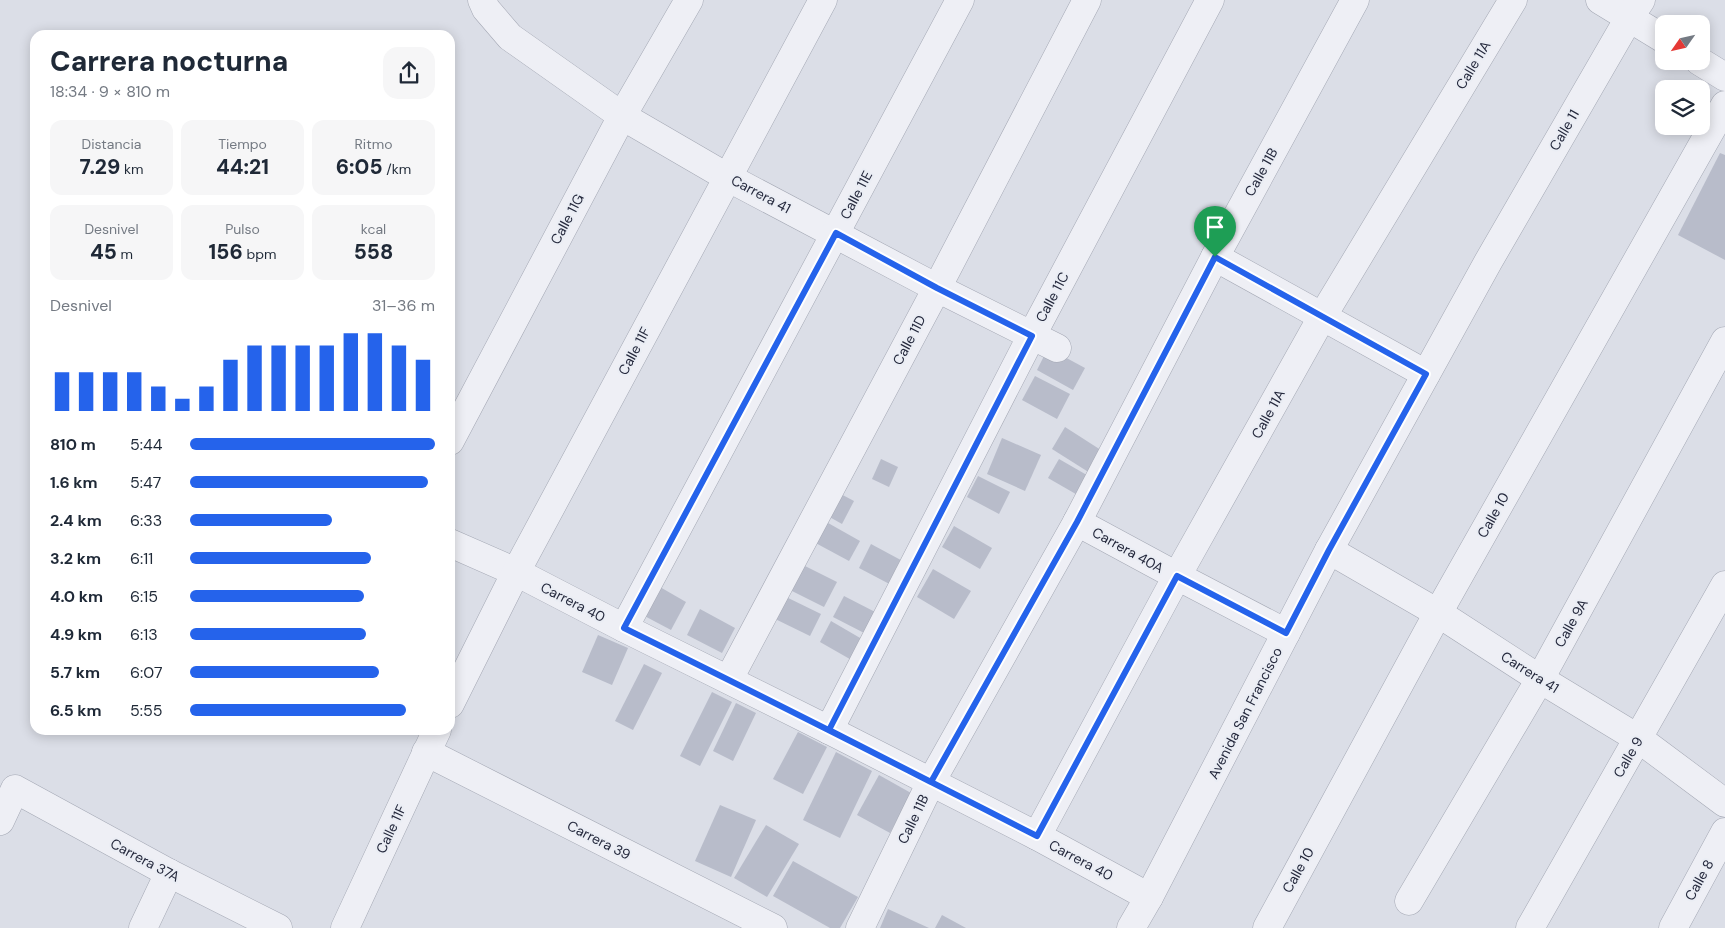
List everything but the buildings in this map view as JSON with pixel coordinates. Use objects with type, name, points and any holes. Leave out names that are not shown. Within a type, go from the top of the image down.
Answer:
[{"type":"street","name":"Calle 11G","points":[[455,432],[622,116],[689,0]]},
{"type":"street","name":"Calle 11F","points":[[455,694],[516,572],[823,0]]},
{"type":"street","name":"Calle 11E","points":[[624,628],[960,0]]},
{"type":"street","name":"Calle 11D","points":[[728,679],[937,288],[1087,0]]},
{"type":"street","name":"Calle 11C","points":[[829,730],[1032,336],[1210,0]]},
{"type":"street","name":"Calle 11B","points":[[860,928],[931,782],[1077,522],[1215,257],[1355,0]]},
{"type":"street","name":"Calle 11A","points":[[1037,836],[1177,576],[1322,317],[1513,0]]},
{"type":"street","points":[[1600,0],[1635,9],[1655,30]]},
{"type":"street","name":"Carrera 41","points":[[484,4],[510,37],[622,116],[727,177],[937,288],[1058,348]]},
{"type":"street","name":"Calle 11","points":[[1488,262],[1635,9]]},
{"type":"street","points":[[1710,68],[1725,78]]},
{"type":"street","name":"Calle 10","points":[[1266,928],[1438,613],[1725,105]]},
{"type":"street","points":[[1215,257],[1426,374]]},
{"type":"street","name":"Avenida San Francisco","points":[[1131,928],[1149,897],[1329,550],[1488,262]]},
{"type":"street","name":"Calle 9A","points":[[1409,901],[1540,679],[1725,341]]},
{"type":"street","name":"Carrera 40A","points":[[1077,522],[1286,633]]},
{"type":"street","name":"Carrera 40","points":[[455,545],[516,572],[829,730],[1037,836],[1149,897]]},
{"type":"street","name":"Carrera 41","points":[[1329,550],[1438,613],[1540,679],[1639,739],[1725,803]]},
{"type":"street","name":"Calle 9","points":[[1530,928],[1725,585]]},
{"type":"street","name":"Calle 11F","points":[[345,928],[432,741]]},
{"type":"street","name":"Carrera 39","points":[[432,741],[773,928]]},
{"type":"street","name":"Carrera 37A","points":[[0,821],[14,789],[169,873],[278,928]]},
{"type":"street","name":"Calle 8","points":[[1672,928],[1725,832]]},
{"type":"street","points":[[144,928],[169,873]]},
{"type":"route","points":[[836,233],[937,288],[1032,336],[829,730],[931,782],[1077,522],[1215,257],[1426,374],[1329,550],[1286,633],[1177,576],[1037,836],[624,628],[836,233]]}]
